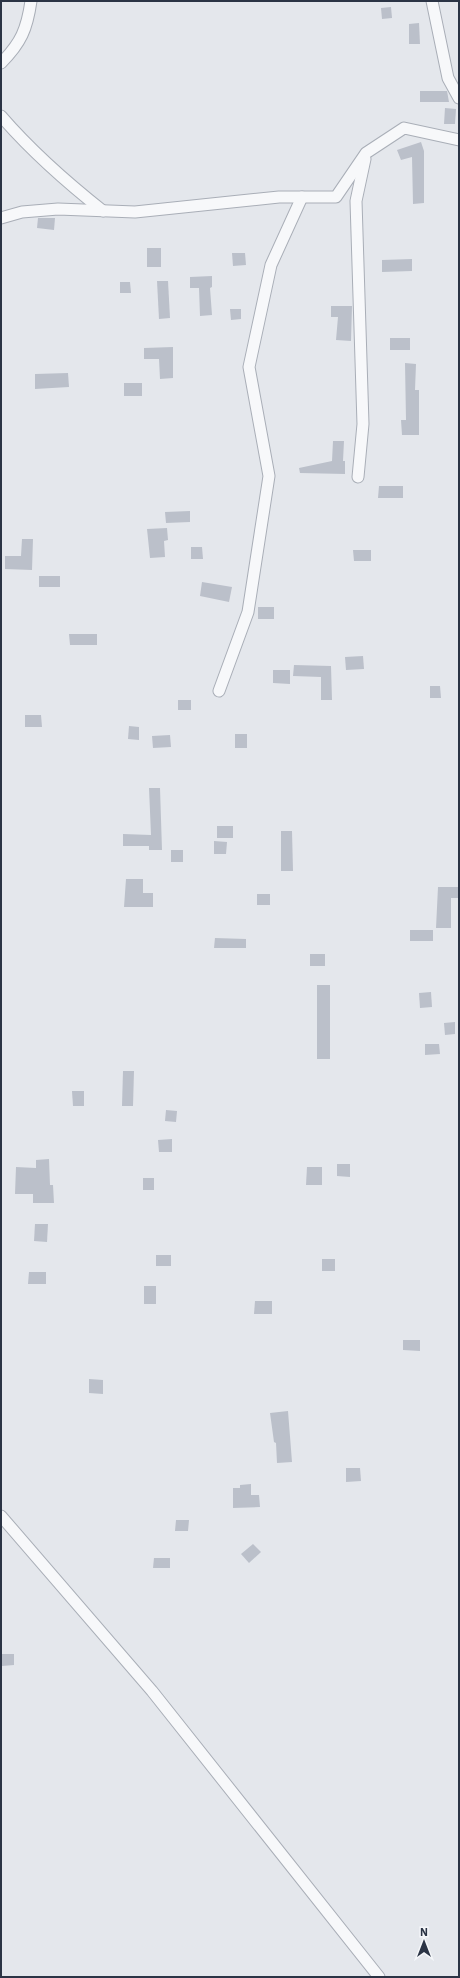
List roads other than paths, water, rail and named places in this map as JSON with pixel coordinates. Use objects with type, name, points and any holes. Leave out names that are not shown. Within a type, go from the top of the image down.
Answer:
[{"type":"street","points":[[1,63],[19,43],[28,22],[31,1]]},
{"type":"street","points":[[432,1],[448,78],[459,98]]},
{"type":"street","points":[[448,78],[459,74]]},
{"type":"street","points":[[1,116],[19,137],[60,178],[103,211]]},
{"type":"street","points":[[1,218],[22,212],[58,209],[135,212],[279,197],[336,197],[366,153],[404,128],[459,140]]},
{"type":"street","points":[[358,477],[363,424],[356,201],[366,153]]},
{"type":"street","points":[[219,691],[248,612],[269,476],[249,367],[271,265],[302,197]]},
{"type":"street","points":[[1,1516],[152,1691],[379,1977]]}]
